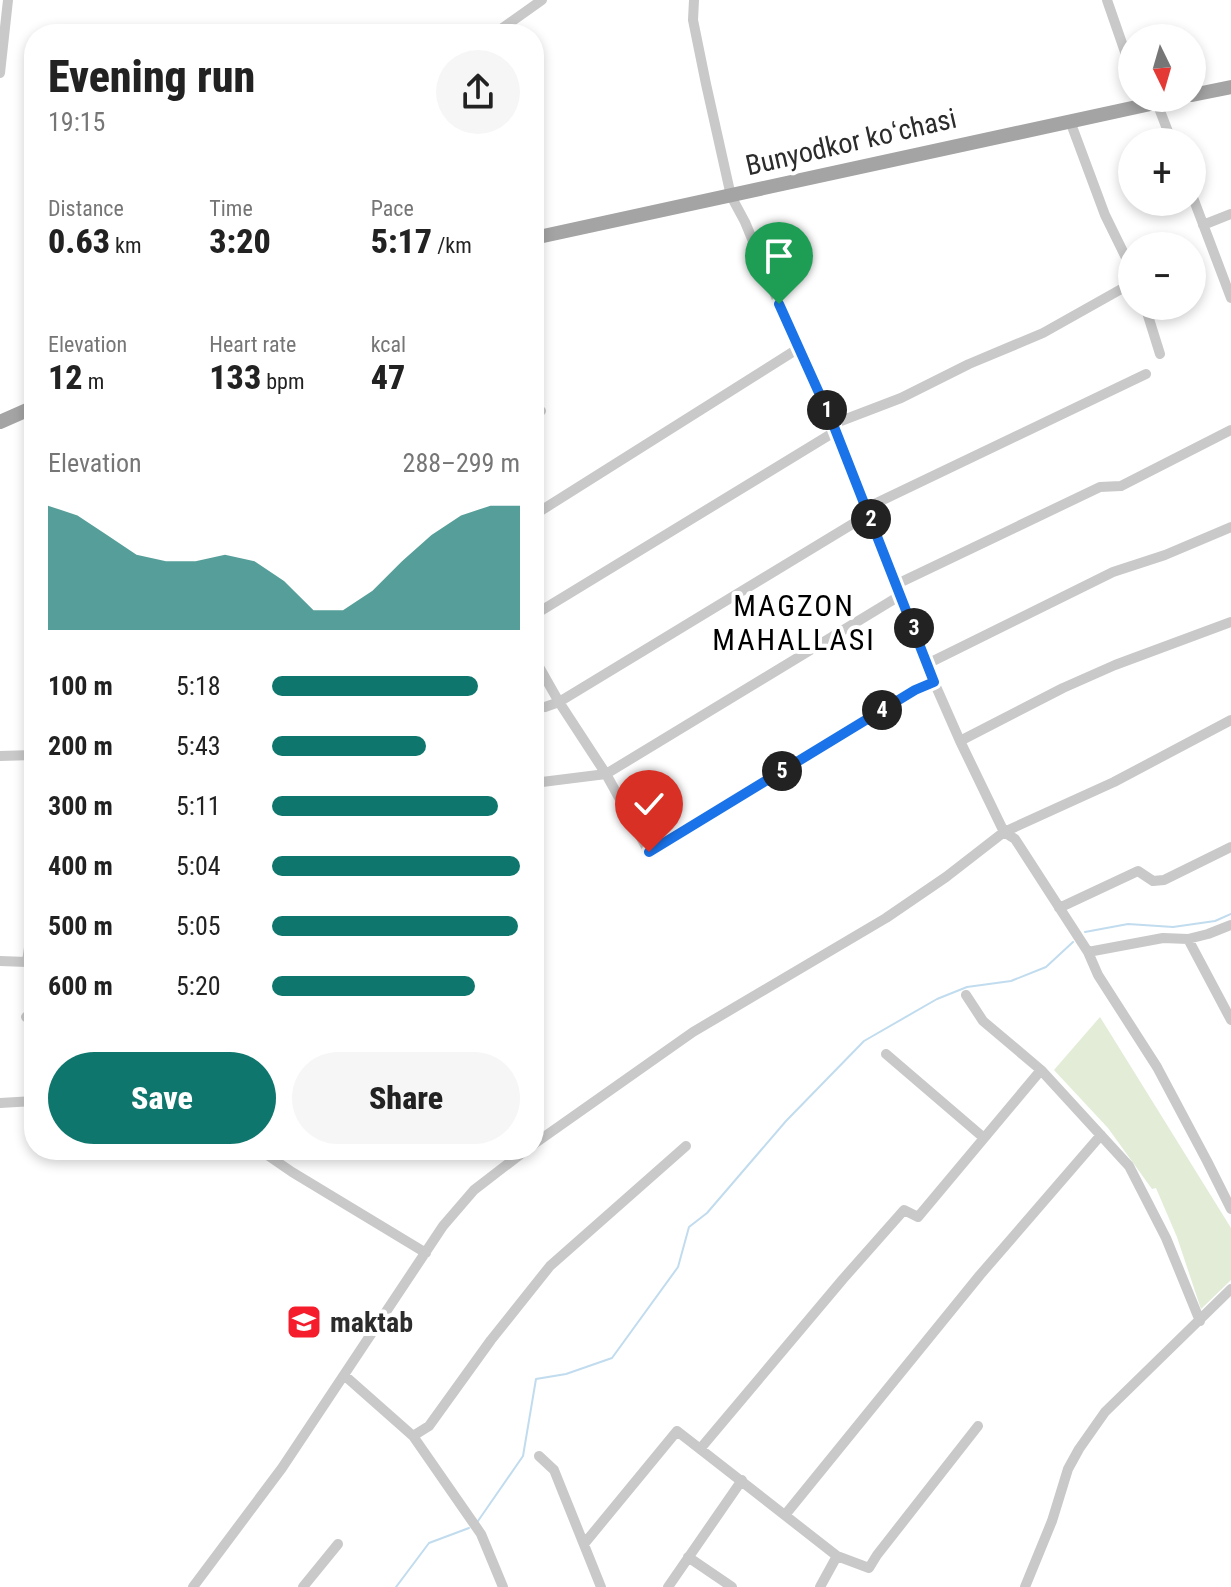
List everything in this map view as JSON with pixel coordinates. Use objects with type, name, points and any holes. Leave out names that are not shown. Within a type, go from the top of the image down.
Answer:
[{"type":"main road","points":[[1206,92],[1231,87]]},
{"type":"main road","name":"Bunyodkor koʻchasi","points":[[544,236],[1118,109]]},
{"type":"main road","points":[[0,422],[24,411]]},
{"type":"street","points":[[0,73],[8,0]]},
{"type":"street","points":[[508,24],[542,0]]},
{"type":"street","points":[[694,0],[693,20],[731,196],[835,428],[960,741],[1004,832],[1015,839],[1088,952],[1098,975],[1157,1067],[1231,1209]]},
{"type":"street","points":[[1107,0],[1118,32]]},
{"type":"street","points":[[1070,121],[1118,241]]},
{"type":"street","points":[[1203,225],[1231,214]]},
{"type":"street","points":[[1200,216],[1231,298]]},
{"type":"street","points":[[544,609],[835,428],[969,364],[1043,333],[1118,291]]},
{"type":"street","points":[[1149,320],[1160,354]]},
{"type":"street","points":[[544,509],[799,348]]},
{"type":"street","points":[[544,707],[559,702],[867,511],[1146,374]]},
{"type":"street","points":[[897,584],[1100,487],[1121,486],[1231,430]]},
{"type":"street","points":[[927,664],[1113,572],[1165,555],[1231,527]]},
{"type":"street","points":[[544,782],[606,774],[901,595]]},
{"type":"street","points":[[960,741],[1115,665],[1231,622]]},
{"type":"street","points":[[544,676],[606,774],[649,852],[915,690],[934,682]]},
{"type":"street","points":[[544,1137],[693,1032],[886,918],[1004,832],[1114,782],[1231,720]]},
{"type":"street","points":[[0,756],[24,755]]},
{"type":"street","points":[[1059,908],[1138,871],[1153,881],[1164,880],[1231,847]]},
{"type":"street","points":[[1088,952],[1163,938],[1188,939],[1231,925]]},
{"type":"street","points":[[1188,939],[1231,1020]]},
{"type":"street","points":[[0,961],[24,962]]},
{"type":"street","points":[[966,995],[983,1021],[1041,1070],[1129,1166],[1166,1238],[1200,1321]]},
{"type":"street","points":[[886,1054],[984,1138]]},
{"type":"street","points":[[700,1449],[904,1210],[918,1217],[1041,1070]]},
{"type":"street","points":[[0,1103],[24,1102]]},
{"type":"street","points":[[785,1515],[980,1275],[1101,1135]]},
{"type":"street","points":[[413,1436],[429,1426],[491,1340],[550,1266],[686,1146]]},
{"type":"street","points":[[285,1160],[426,1253]]},
{"type":"street","points":[[194,1587],[282,1468],[443,1226],[474,1190],[513,1160]]},
{"type":"street","points":[[1025,1587],[1052,1521],[1068,1469],[1079,1449],[1105,1412],[1231,1289]]},
{"type":"street","points":[[344,1375],[413,1436],[481,1534],[503,1587]]},
{"type":"street","points":[[584,1544],[677,1431],[837,1556],[869,1568],[978,1426]]},
{"type":"street","points":[[539,1456],[554,1470],[601,1587]]},
{"type":"street","points":[[668,1587],[742,1480]]},
{"type":"street","points":[[303,1587],[338,1544]]},
{"type":"street","points":[[820,1587],[837,1556]]},
{"type":"street","points":[[688,1557],[732,1587]]},
{"type":"green space","points":[[1100,1017],[1231,1228],[1231,1280],[1201,1309],[1177,1237],[1156,1188],[1152,1189],[1108,1128],[1054,1070]]},
{"type":"waterway","points":[[1085,932],[1128,924],[1173,927],[1215,921],[1231,914]]},
{"type":"waterway","points":[[478,1521],[523,1456],[536,1379],[566,1374],[612,1358],[678,1267],[689,1227],[707,1213],[786,1121],[864,1041],[937,999],[967,987],[1011,981],[1046,967],[1073,942]]},
{"type":"waterway","points":[[396,1587],[429,1543],[469,1528]]},
{"type":"place","name":"maktab","points":[[304,1322]]},
{"type":"district","name":"MAGZON MAHALLASI","points":[[794,622]]},
{"type":"route","points":[[649,852],[915,690],[934,682],[833,424],[779,304]]}]
